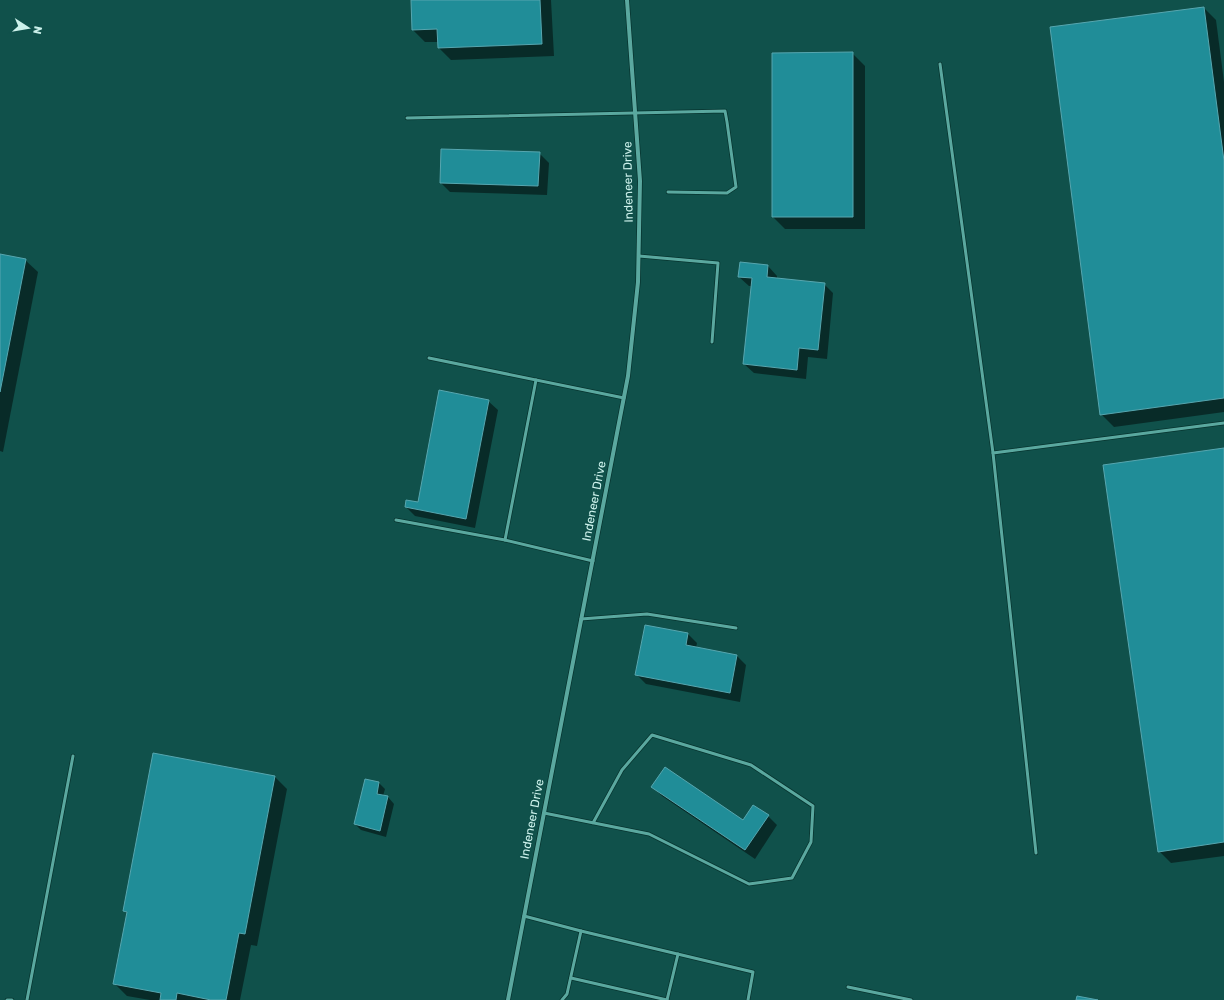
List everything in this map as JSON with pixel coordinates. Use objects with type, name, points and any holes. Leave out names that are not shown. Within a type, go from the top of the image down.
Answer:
[{"type":"street","name":"Indeneer Drive","points":[[508,1000],[628,376],[637,290],[640,181],[628,0]]},
{"type":"lane","points":[[940,64],[993,453],[1036,853]]},
{"type":"lane","points":[[407,118],[725,111],[736,187],[727,193],[668,192]]},
{"type":"lane","points":[[639,256],[718,263],[712,342]]},
{"type":"lane","points":[[429,358],[624,398]]},
{"type":"lane","points":[[505,540],[536,380]]},
{"type":"lane","points":[[993,453],[1224,423]]},
{"type":"lane","points":[[396,520],[505,540],[593,561]]},
{"type":"lane","points":[[581,619],[647,614],[736,628]]},
{"type":"lane","points":[[544,813],[593,823],[649,834],[750,884],[792,878],[811,842],[813,806],[751,765],[652,735],[622,770],[593,823]]},
{"type":"lane","points":[[27,1000],[73,756]]},
{"type":"lane","points":[[524,916],[753,972],[748,1000]]},
{"type":"lane","points":[[562,1000],[567,994],[581,931]]},
{"type":"lane","points":[[571,978],[667,1000],[678,954]]},
{"type":"lane","points":[[848,987],[911,1000]]},
{"type":"lane","points":[[7,1000],[12,1000]]},
{"type":"building","points":[[411,0],[540,0],[542,44],[438,48],[437,29],[412,30]]},
{"type":"building","points":[[1204,7],[1224,161],[1224,398],[1100,415],[1050,27]]},
{"type":"building","points":[[853,52],[853,217],[772,217],[772,53]]},
{"type":"building","points":[[441,149],[540,152],[538,186],[440,183]]},
{"type":"building","points":[[0,254],[26,259],[0,392]]},
{"type":"building","points":[[740,262],[768,265],[767,277],[825,283],[818,350],[799,348],[797,370],[743,364],[752,278],[738,277]]},
{"type":"building","points":[[439,390],[489,400],[466,519],[405,507],[406,500],[418,502]]},
{"type":"building","points":[[1224,448],[1224,842],[1158,852],[1103,465]]},
{"type":"building","points":[[645,625],[688,633],[686,645],[737,655],[730,693],[635,675]]},
{"type":"building","points":[[153,753],[275,776],[245,934],[239,933],[226,1000],[211,1000],[177,993],[176,1000],[160,1000],[161,993],[113,984],[127,912],[123,911]]},
{"type":"building","points":[[665,767],[743,820],[753,805],[769,815],[745,850],[651,787]]},
{"type":"building","points":[[365,779],[379,782],[377,794],[388,796],[380,831],[354,824]]},
{"type":"building","points":[[1077,996],[1098,1000],[1076,1000]]}]
